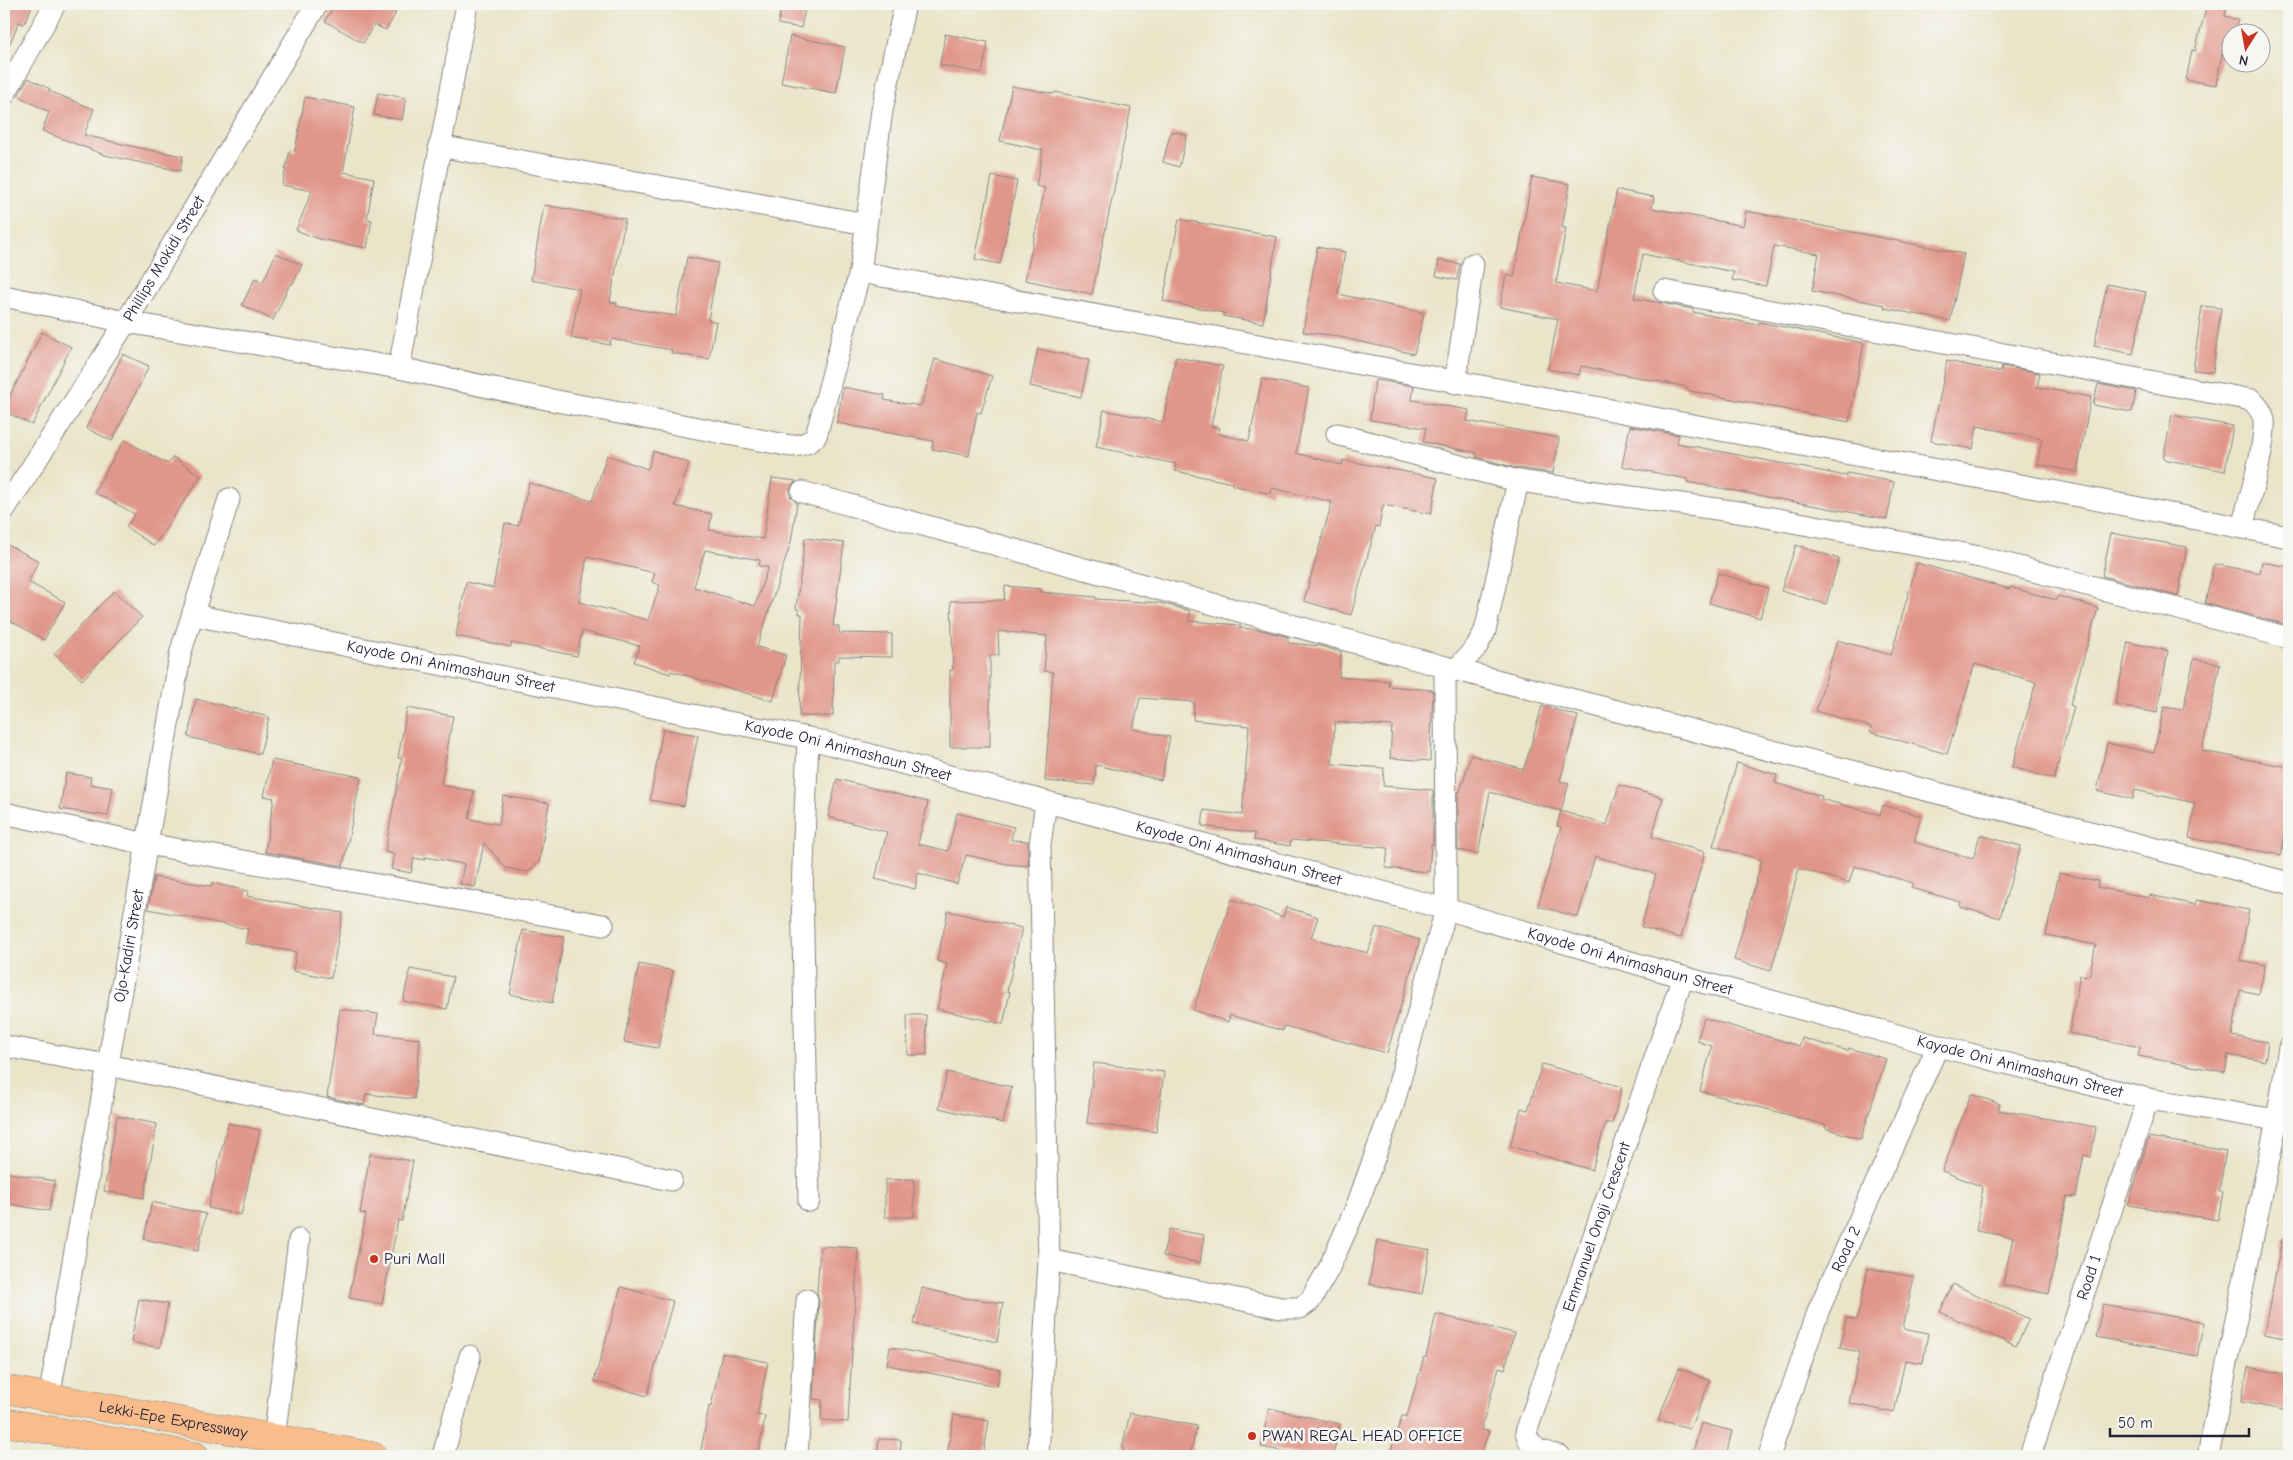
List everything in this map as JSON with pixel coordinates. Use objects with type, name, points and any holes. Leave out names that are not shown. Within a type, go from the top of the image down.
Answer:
[{"type":"highway","name":"Lekki-Epe Expressway","points":[[4,1389],[372,1456]]},
{"type":"highway","name":"Lekki-Epe Expressway","points":[[4,1422],[195,1456]]},
{"type":"street","points":[[4,95],[55,4]]},
{"type":"street","name":"Phillips Mokidi Street","points":[[4,510],[126,322],[317,4]]},
{"type":"street","points":[[399,368],[467,4]]},
{"type":"street","points":[[4,296],[126,322],[399,368],[526,395],[791,446],[809,443],[816,436],[860,272],[882,110],[904,4]]},
{"type":"street","points":[[439,146],[866,224]]},
{"type":"street","points":[[1455,382],[1473,264]]},
{"type":"street","points":[[860,272],[2032,487],[2289,537]]},
{"type":"street","points":[[1664,291],[2252,400],[2259,407],[2264,418],[2263,433],[2242,527]]},
{"type":"street","points":[[1337,434],[1518,481],[1745,513],[1980,557],[2289,638]]},
{"type":"street","points":[[1049,1260],[1281,1308],[1300,1308],[1310,1301],[1328,1270],[1356,1208],[1393,1106],[1446,909],[1450,669],[1477,646],[1485,631],[1518,481]]},
{"type":"street","points":[[802,492],[1450,669],[2289,884]]},
{"type":"street","name":"Ojo-Kadiri Street","points":[[49,1398],[182,651],[226,504],[229,500]]},
{"type":"street","name":"Kayode Oni Animashaun Street","points":[[194,614],[808,738],[1446,909],[1683,977],[1938,1046],[2148,1099],[2277,1120]]},
{"type":"street","points":[[808,738],[802,891],[809,1201]]},
{"type":"street","points":[[1038,1456],[1049,1260],[1040,844],[1046,803]]},
{"type":"street","points":[[4,813],[147,844],[603,925]]},
{"type":"street","name":"Emmanuel Onoji Crescent","points":[[1560,1456],[1539,1452],[1532,1447],[1526,1432],[1683,977]]},
{"type":"street","points":[[4,1046],[107,1064],[671,1180]]},
{"type":"street","name":"Road 2","points":[[1769,1456],[1819,1309],[1938,1046]]},
{"type":"street","points":[[2208,1456],[2277,1120],[2289,1048]]},
{"type":"street","name":"Road 1","points":[[2030,1456],[2148,1099]]},
{"type":"street","points":[[274,1438],[299,1240]]},
{"type":"street","points":[[796,1456],[807,1300]]},
{"type":"street","points":[[443,1456],[470,1356]]},
{"type":"building","points":[[4,4],[33,4],[24,24],[19,22],[4,57]]},
{"type":"building","points":[[335,4],[379,4],[396,13],[386,30],[374,25],[363,43],[325,21]]},
{"type":"building","points":[[782,4],[806,4],[801,28],[778,24]]},
{"type":"building","points":[[2207,4],[2227,4],[2225,16],[2238,20],[2237,22],[2220,22],[2220,65],[2216,85],[2186,80],[2192,50],[2195,51]]},
{"type":"building","points":[[945,34],[988,42],[982,73],[940,65]]},
{"type":"building","points":[[790,36],[845,47],[836,93],[781,83]]},
{"type":"building","points":[[28,78],[50,89],[49,91],[94,109],[84,135],[183,156],[180,171],[105,155],[42,131],[49,112],[18,96]]},
{"type":"building","points":[[1012,86],[1054,94],[1055,92],[1131,108],[1092,294],[1025,280],[1045,188],[1036,186],[1043,150],[1000,141]]},
{"type":"building","points":[[378,93],[406,98],[402,120],[374,115]]},
{"type":"building","points":[[305,97],[355,107],[343,172],[374,178],[367,219],[372,220],[367,248],[319,239],[296,230],[312,191],[282,185],[290,150],[295,151]]},
{"type":"building","points":[[1171,131],[1187,135],[1179,167],[1163,162]]},
{"type":"building","points":[[992,176],[1017,181],[1000,264],[975,259]]},
{"type":"building","points":[[1532,177],[1570,184],[1562,228],[1566,228],[1556,283],[1597,291],[1617,190],[1654,197],[1652,208],[1743,226],[1746,211],[1964,254],[1950,321],[1884,308],[1885,305],[1812,291],[1819,254],[1774,246],[1766,286],[1732,280],[1734,272],[1643,254],[1634,298],[1693,309],[1693,312],[1758,325],[1759,322],[1864,343],[1849,422],[1686,390],[1687,387],[1581,366],[1579,375],[1548,369],[1558,319],[1500,307],[1506,275],[1514,277]]},
{"type":"building","points":[[544,205],[625,219],[610,302],[617,303],[616,306],[676,316],[687,257],[718,263],[708,320],[716,322],[709,359],[671,353],[672,350],[611,339],[610,345],[571,338],[580,289],[531,280]]},
{"type":"building","points":[[1179,219],[1277,237],[1263,323],[1223,316],[1224,313],[1163,301]]},
{"type":"building","points":[[1317,247],[1345,252],[1338,294],[1424,313],[1414,354],[1331,335],[1303,332]]},
{"type":"building","points":[[276,253],[302,265],[292,285],[290,284],[273,320],[242,305],[255,278],[263,282]]},
{"type":"building","points":[[1439,260],[1460,264],[1457,280],[1436,276]]},
{"type":"building","points":[[2107,284],[2146,292],[2133,354],[2094,346]]},
{"type":"building","points":[[2202,306],[2221,308],[2213,372],[2193,370]]},
{"type":"building","points":[[42,332],[71,347],[32,425],[4,411],[4,408]]},
{"type":"building","points":[[1038,349],[1089,360],[1081,397],[1030,386]]},
{"type":"building","points":[[123,354],[149,366],[112,441],[86,428]]},
{"type":"building","points":[[1176,357],[1223,366],[1211,426],[1220,428],[1218,434],[1249,441],[1262,379],[1309,388],[1296,453],[1342,465],[1343,460],[1438,478],[1431,514],[1383,505],[1379,527],[1376,526],[1351,615],[1304,601],[1332,502],[1272,488],[1271,494],[1232,485],[1232,483],[1175,471],[1176,464],[1096,447],[1104,410],[1163,422]]},
{"type":"building","points":[[935,359],[992,376],[981,413],[977,412],[969,456],[932,449],[933,441],[837,423],[843,387],[885,395],[884,400],[921,406]]},
{"type":"building","points":[[1947,361],[2001,372],[2002,366],[2040,373],[2037,387],[2091,397],[2077,472],[2037,464],[2042,439],[1977,426],[1973,449],[1931,441]]},
{"type":"building","points":[[1375,380],[1414,386],[1412,400],[1469,410],[1467,421],[1559,438],[1553,473],[1516,468],[1476,457],[1477,453],[1423,442],[1426,428],[1370,420]]},
{"type":"building","points":[[2098,384],[2136,391],[2132,412],[2093,405]]},
{"type":"building","points":[[2172,415],[2233,426],[2225,471],[2163,459]]},
{"type":"building","points":[[1630,426],[1679,435],[1677,443],[1846,476],[1847,473],[1894,482],[1887,519],[1687,482],[1687,479],[1622,466]]},
{"type":"building","points":[[124,440],[168,464],[173,457],[201,476],[154,546],[126,527],[135,514],[94,492]]},
{"type":"building","points":[[653,451],[689,463],[675,506],[712,514],[709,530],[763,539],[772,478],[796,481],[790,489],[790,496],[797,503],[791,542],[757,647],[786,655],[773,701],[671,671],[670,674],[634,662],[640,646],[582,631],[577,656],[511,643],[511,647],[456,636],[466,582],[493,588],[505,523],[518,526],[529,483],[592,501],[607,455],[648,469]],"holes":[[[705,550],[760,560],[759,566],[768,567],[755,606],[694,587]],[[587,557],[655,573],[652,582],[660,585],[648,620],[579,602]]]},
{"type":"building","points":[[2111,533],[2187,547],[2178,596],[2102,576]]},
{"type":"building","points":[[805,538],[844,543],[833,626],[839,626],[839,633],[892,634],[892,657],[839,656],[839,661],[834,661],[833,716],[799,716],[802,614],[799,614],[799,610],[796,609]]},
{"type":"building","points":[[4,543],[39,561],[28,582],[65,602],[44,640],[4,617]]},
{"type":"building","points":[[1796,545],[1839,559],[1826,604],[1781,591]]},
{"type":"building","points":[[2262,562],[2289,567],[2289,614],[2287,625],[2205,603],[2214,564],[2260,573]]},
{"type":"building","points":[[1917,563],[2009,589],[2010,587],[2056,600],[2058,596],[2098,608],[2070,705],[2074,707],[2054,779],[2012,767],[2036,682],[1975,664],[1947,754],[1870,732],[1871,727],[1816,711],[1837,640],[1891,655]]},
{"type":"building","points":[[1718,573],[1768,588],[1760,618],[1709,603]]},
{"type":"building","points":[[1005,586],[1041,589],[1041,592],[1096,597],[1096,599],[1161,603],[1190,611],[1189,621],[1240,625],[1240,628],[1261,630],[1288,637],[1288,643],[1320,646],[1341,652],[1339,677],[1389,681],[1388,686],[1433,690],[1430,761],[1390,758],[1392,726],[1335,722],[1332,764],[1384,768],[1383,786],[1433,790],[1433,845],[1431,844],[1429,872],[1386,868],[1388,848],[1291,840],[1290,846],[1254,840],[1255,833],[1202,826],[1204,810],[1242,815],[1249,726],[1193,720],[1194,702],[1140,698],[1133,729],[1170,737],[1161,780],[1096,765],[1094,785],[1045,781],[1053,672],[1044,671],[1047,636],[998,631],[999,655],[990,655],[990,747],[950,747],[950,670],[953,670],[951,601],[1004,600]]},
{"type":"building","points":[[114,591],[142,617],[82,680],[54,654]]},
{"type":"building","points":[[2128,642],[2168,651],[2157,713],[2115,705]]},
{"type":"building","points":[[2194,659],[2220,664],[2202,751],[2289,767],[2289,813],[2281,855],[2189,838],[2195,803],[2135,790],[2133,799],[2097,791],[2107,743],[2154,753],[2164,707],[2183,710]]},
{"type":"building","points":[[196,699],[269,717],[260,754],[188,737]]},
{"type":"building","points":[[1542,706],[1578,716],[1560,781],[1569,783],[1561,811],[1490,792],[1478,854],[1458,850],[1458,792],[1460,792],[1471,755],[1524,769]]},
{"type":"building","points":[[407,708],[453,716],[441,785],[474,791],[469,819],[499,824],[503,796],[549,803],[539,862],[528,872],[506,868],[484,843],[475,887],[460,884],[464,864],[425,857],[425,860],[414,858],[411,873],[391,869],[394,854],[385,852],[402,758],[398,758]]},
{"type":"building","points":[[663,729],[698,735],[684,806],[650,800]]},
{"type":"building","points":[[272,760],[361,777],[343,866],[265,852],[274,798],[264,796]]},
{"type":"building","points":[[1737,763],[1777,775],[1775,783],[1822,796],[1821,799],[1880,815],[1883,805],[1921,816],[1914,842],[1973,859],[1980,835],[2021,846],[2000,918],[1960,907],[1961,902],[1911,888],[1913,883],[1854,866],[1849,883],[1799,869],[1771,971],[1734,960],[1762,860],[1713,846]]},
{"type":"building","points":[[66,773],[91,777],[90,784],[113,788],[108,816],[60,809]]},
{"type":"building","points":[[837,779],[928,802],[918,844],[948,851],[957,813],[1014,827],[1011,840],[1028,841],[1028,866],[1007,864],[966,855],[957,884],[918,873],[915,889],[875,879],[887,832],[828,817]]},
{"type":"building","points":[[1619,785],[1663,798],[1652,837],[1705,852],[1681,938],[1641,927],[1656,874],[1595,856],[1578,917],[1538,906],[1561,827],[1557,826],[1561,811],[1607,825]]},
{"type":"building","points":[[2059,873],[2098,881],[2097,887],[2149,898],[2150,895],[2195,905],[2196,900],[2249,910],[2240,960],[2265,965],[2259,994],[2240,990],[2232,1036],[2268,1042],[2265,1061],[2228,1055],[2225,1072],[2138,1056],[2140,1047],[2069,1033],[2080,975],[2089,976],[2096,945],[2046,935]]},
{"type":"building","points":[[154,877],[211,886],[212,883],[248,891],[247,896],[343,913],[331,978],[293,971],[296,952],[245,943],[248,929],[148,909]]},
{"type":"building","points":[[1232,899],[1283,917],[1286,907],[1318,917],[1311,938],[1368,953],[1376,927],[1420,940],[1387,1053],[1284,1026],[1283,1031],[1230,1015],[1228,1022],[1193,1010]]},
{"type":"building","points":[[948,911],[1022,928],[1007,991],[1010,992],[1003,1024],[937,1009],[947,964],[937,961]]},
{"type":"building","points":[[523,930],[564,937],[552,1003],[510,994]]},
{"type":"building","points":[[639,964],[673,971],[658,1048],[624,1042]]},
{"type":"building","points":[[410,969],[453,977],[447,1009],[403,1001]]},
{"type":"building","points":[[340,1009],[378,1014],[375,1034],[420,1039],[414,1099],[366,1094],[364,1105],[327,1097]]},
{"type":"building","points":[[907,1015],[926,1015],[927,1055],[908,1055]]},
{"type":"building","points":[[1704,1018],[1800,1046],[1802,1038],[1848,1051],[1849,1048],[1886,1059],[1861,1139],[1825,1128],[1826,1125],[1700,1091],[1712,1046],[1697,1041]]},
{"type":"building","points":[[1094,1063],[1164,1072],[1156,1132],[1087,1123]]},
{"type":"building","points":[[1542,1064],[1622,1087],[1612,1124],[1606,1122],[1592,1170],[1510,1146],[1521,1108],[1528,1110]]},
{"type":"building","points":[[947,1072],[1012,1087],[1003,1123],[939,1108]]},
{"type":"building","points":[[1971,1094],[2000,1104],[1998,1110],[2096,1127],[2091,1157],[2084,1155],[2076,1197],[2067,1196],[2049,1294],[2003,1285],[2013,1237],[1976,1231],[1983,1187],[1942,1171]]},
{"type":"building","points":[[117,1116],[157,1124],[144,1198],[104,1191]]},
{"type":"building","points":[[228,1123],[260,1130],[241,1215],[208,1208]]},
{"type":"building","points":[[2149,1137],[2226,1151],[2219,1192],[2223,1192],[2218,1220],[2128,1205]]},
{"type":"building","points":[[370,1154],[413,1161],[402,1221],[398,1220],[382,1304],[349,1298],[366,1214],[360,1213]]},
{"type":"building","points":[[4,1172],[55,1181],[49,1211],[4,1203]]},
{"type":"building","points":[[914,1179],[914,1217],[885,1217],[885,1180]]},
{"type":"building","points":[[152,1202],[206,1214],[198,1251],[144,1239]]},
{"type":"building","points":[[1169,1229],[1204,1235],[1200,1263],[1163,1256]]},
{"type":"building","points":[[2282,1239],[2289,1240],[2289,1339],[2264,1334]]},
{"type":"building","points":[[1377,1240],[1430,1250],[1422,1294],[1369,1284]]},
{"type":"building","points":[[820,1246],[858,1248],[848,1422],[821,1420],[822,1400],[813,1399],[819,1301],[817,1293]]},
{"type":"building","points":[[1868,1268],[1914,1277],[1903,1328],[1928,1333],[1923,1363],[1905,1360],[1894,1413],[1849,1403],[1860,1352],[1840,1348],[1846,1318],[1857,1320]]},
{"type":"building","points":[[1953,1284],[2029,1319],[2016,1346],[1940,1312]]},
{"type":"building","points":[[621,1287],[673,1301],[647,1396],[594,1381]]},
{"type":"building","points":[[922,1288],[964,1298],[1003,1303],[997,1342],[914,1324]]},
{"type":"building","points":[[139,1299],[168,1304],[160,1348],[131,1342]]},
{"type":"building","points":[[2103,1304],[2204,1322],[2197,1356],[2096,1337]]},
{"type":"building","points":[[1436,1314],[1514,1333],[1505,1369],[1499,1367],[1481,1430],[1489,1431],[1480,1456],[1389,1456],[1402,1416],[1407,1416],[1424,1357],[1426,1357]]},
{"type":"building","points":[[890,1347],[1000,1370],[997,1386],[887,1365]]},
{"type":"building","points":[[722,1353],[768,1362],[757,1415],[765,1416],[758,1456],[700,1456],[709,1406],[711,1407]]},
{"type":"building","points":[[2248,1367],[2289,1375],[2289,1411],[2241,1402]]},
{"type":"building","points":[[1679,1368],[1710,1381],[1690,1428],[1658,1420]]},
{"type":"building","points":[[1269,1408],[1340,1424],[1333,1456],[1306,1456],[1261,1447]]},
{"type":"building","points":[[1130,1413],[1197,1426],[1190,1456],[1122,1456]]},
{"type":"building","points":[[954,1415],[989,1421],[983,1456],[947,1456]]},
{"type":"building","points":[[1701,1423],[1732,1431],[1726,1456],[1692,1456]]},
{"type":"building","points":[[879,1439],[901,1440],[900,1456],[877,1456]]},
{"type":"place","name":"Puri Mall","points":[[374,1259]]},
{"type":"place","name":"PWAN REGAL HEAD OFFICE","points":[[1252,1436]]}]
